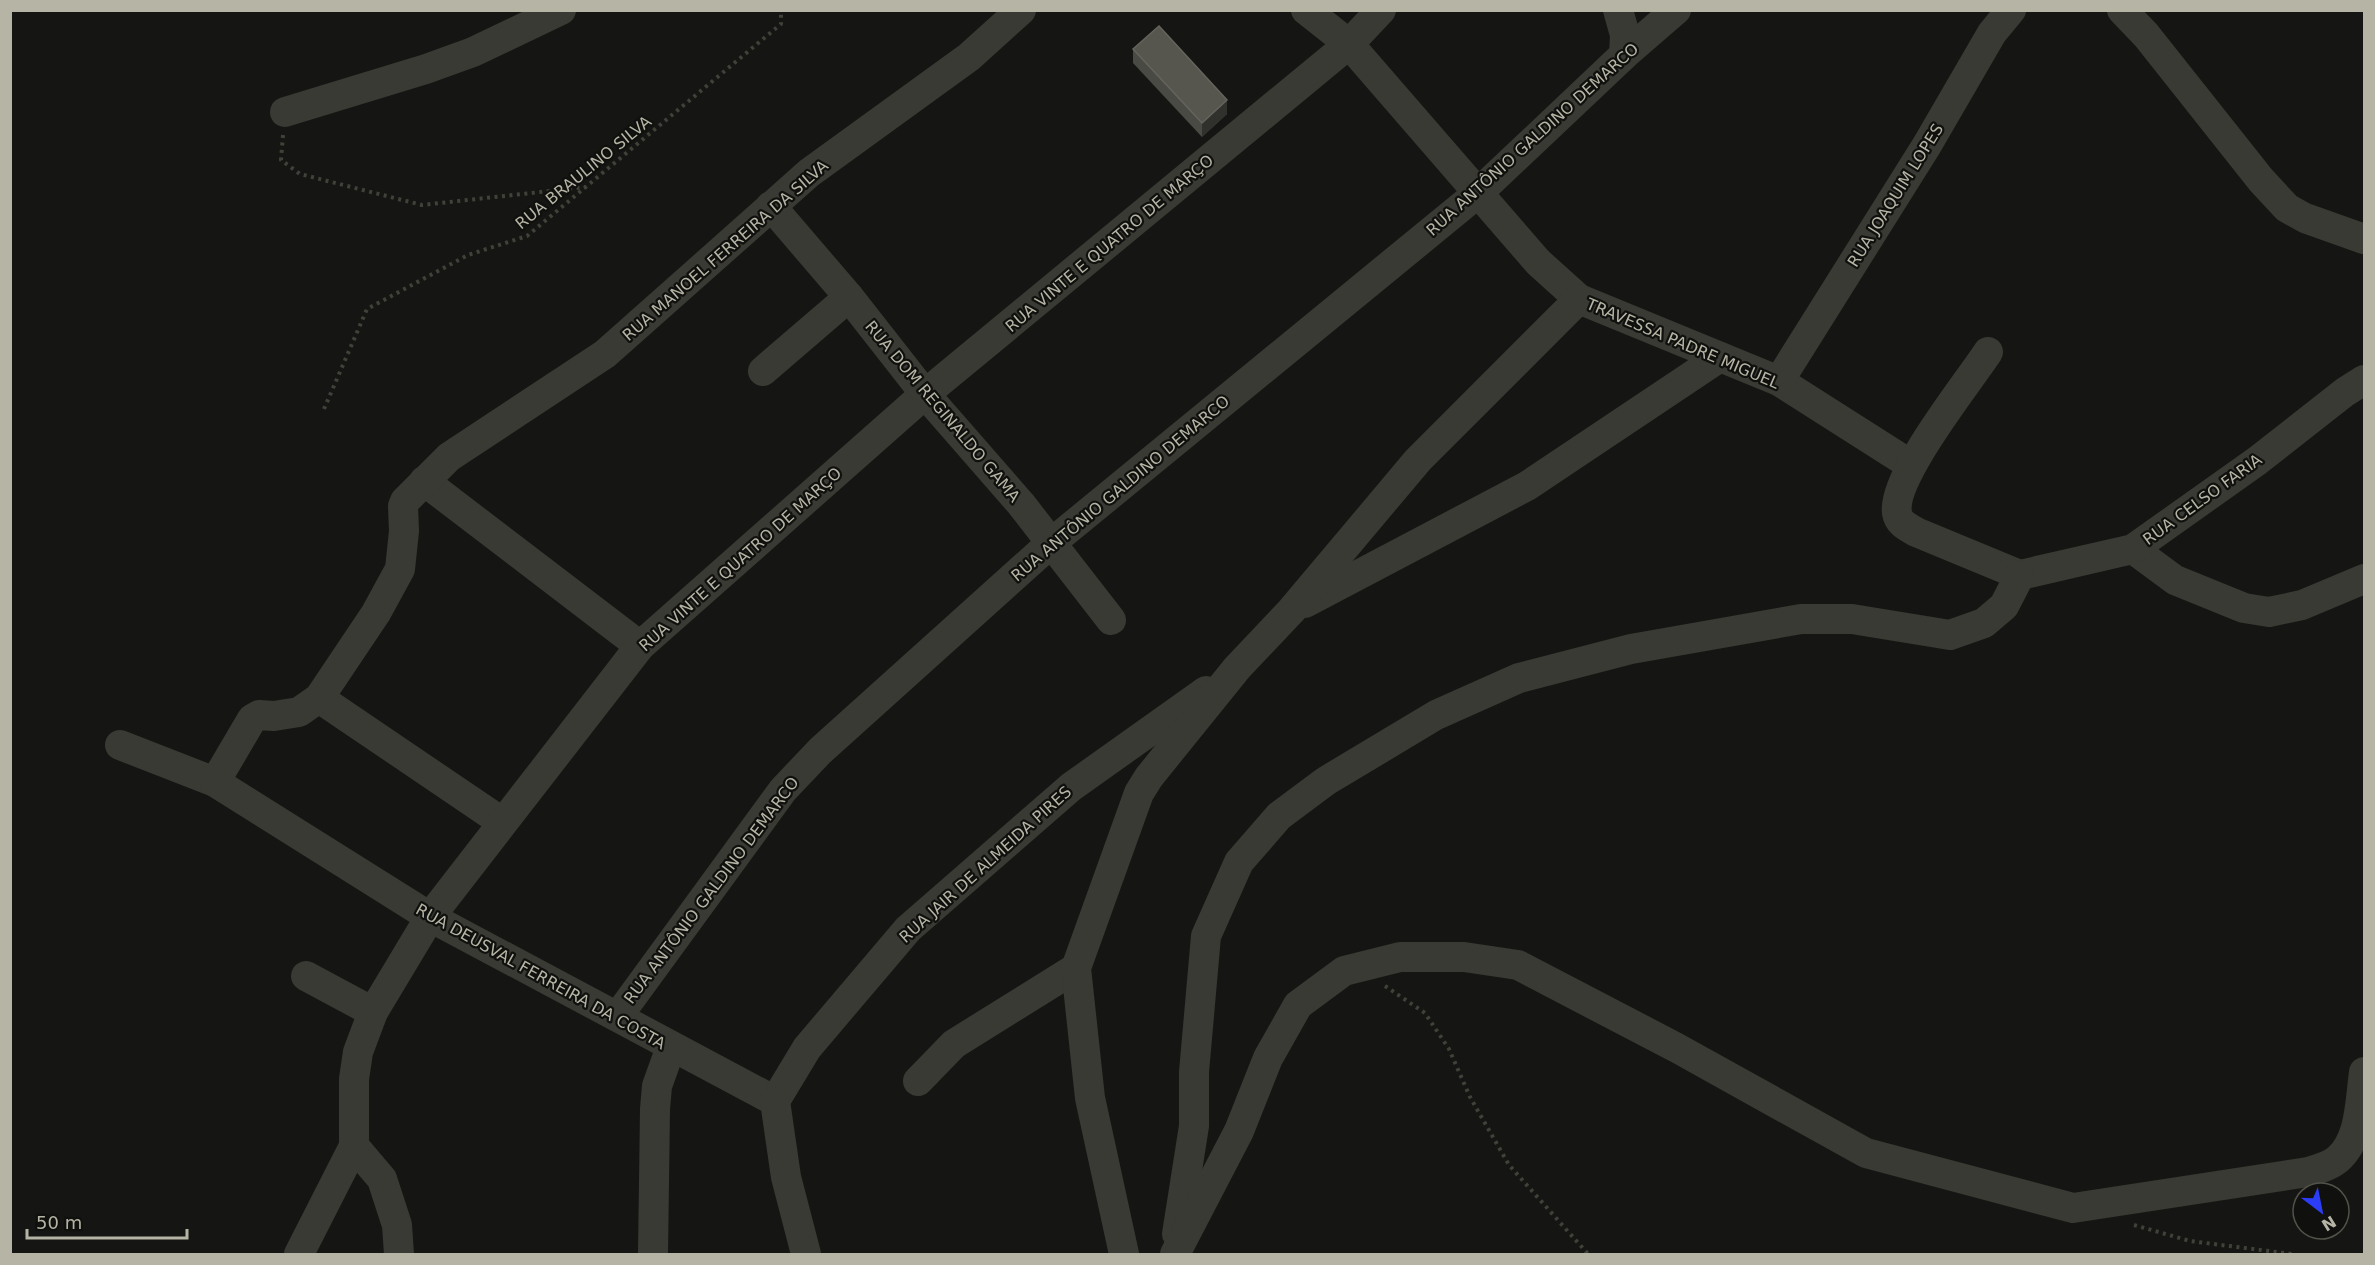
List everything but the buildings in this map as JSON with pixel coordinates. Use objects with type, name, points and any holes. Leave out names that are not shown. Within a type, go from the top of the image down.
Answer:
[{"type":"street","points":[[285,112],[473,52],[561,10]]},
{"type":"street","name":"RUA MANOEL FERREIRA DA SILVA","points":[[215,782],[252,719],[259,715],[274,716],[299,712],[319,699],[376,613],[400,569],[404,531],[403,506],[424,481],[449,457],[605,354],[809,173],[969,57],[1021,10]]},
{"type":"street","name":"TRAVESSA PADRE MIGUEL","points":[[1306,10],[1349,44],[1538,262],[1579,299],[1779,381],[1911,465]]},
{"type":"street","name":"RUA VINTE E QUATRO DE MARÇO","points":[[299,1254],[354,1146],[354,1079],[358,1052],[372,1012],[430,917],[640,646],[925,394],[1349,44],[1381,10]]},
{"type":"street","points":[[1618,10],[1625,35],[1624,55]]},
{"type":"street","name":"RUA ANTÔNIO GALDINO DEMARCO","points":[[618,1016],[795,776],[1050,544],[1478,193],[1624,55],[1676,10]]},
{"type":"street","name":"RUA JOAQUIM LOPES","points":[[1779,381],[1910,173],[1992,33],[2011,10]]},
{"type":"street","points":[[2122,10],[2146,35],[2261,180],[2287,208],[2305,218],[2364,239]]},
{"type":"street","name":"RUA DOM REGINALDO GAMA","points":[[771,206],[849,297],[925,394],[1021,504],[1111,620]]},
{"type":"street","points":[[763,371],[849,297]]},
{"type":"street","points":[[1124,1254],[1090,1098],[1076,968],[1139,794],[1149,777],[1237,668],[1291,611],[1418,460],[1579,299]]},
{"type":"street","points":[[1175,1254],[1194,1126],[1194,1072],[1206,936],[1239,862],[1279,816],[1326,781],[1436,715],[1519,678],[1631,649],[1801,619],[1852,619],[1950,635],[1984,623],[2004,606],[2020,575],[1916,532],[1901,523],[1897,514],[1898,502],[1911,465],[1988,352]]},
{"type":"street","points":[[1291,611],[1527,486],[1720,357]]},
{"type":"street","name":"RUA CELSO FARIA","points":[[2020,575],[2133,549],[2257,461],[2344,392],[2364,380]]},
{"type":"street","points":[[424,481],[640,646]]},
{"type":"street","points":[[2133,549],[2175,580],[2244,608],[2269,612],[2302,605],[2364,579]]},
{"type":"street","name":"RUA JAIR DE ALMEIDA PIRES","points":[[775,1101],[807,1048],[908,929],[1071,787],[1237,668]]},
{"type":"street","points":[[319,699],[502,822]]},
{"type":"street","name":"RUA DEUSVAL FERREIRA DA COSTA","points":[[120,745],[215,782],[430,917],[775,1101]]},
{"type":"street","points":[[1175,1254],[1239,1131],[1268,1058],[1298,1005],[1344,971],[1400,957],[1464,957],[1518,965],[1677,1048],[1866,1153],[2073,1208],[2308,1172],[2339,1158],[2355,1134],[2364,1072]]},
{"type":"street","points":[[918,1081],[954,1044],[1076,968]]},
{"type":"street","points":[[306,976],[372,1012]]},
{"type":"street","points":[[653,1254],[655,1108],[657,1086],[671,1047]]},
{"type":"street","points":[[775,1101],[786,1177],[806,1254]]},
{"type":"street","points":[[354,1146],[382,1179],[397,1225],[399,1254]]},
{"type":"path","name":"RUA BRAULINO SILVA","points":[[324,409],[367,309],[468,255],[527,236],[781,24],[781,10]]},
{"type":"path","points":[[285,112],[281,160],[300,174],[422,205],[587,186]]},
{"type":"path","points":[[1381,985],[1390,988],[1425,1013],[1449,1049],[1470,1097],[1509,1165],[1588,1254]]},
{"type":"path","points":[[2126,1223],[2190,1240],[2292,1254]]}]
